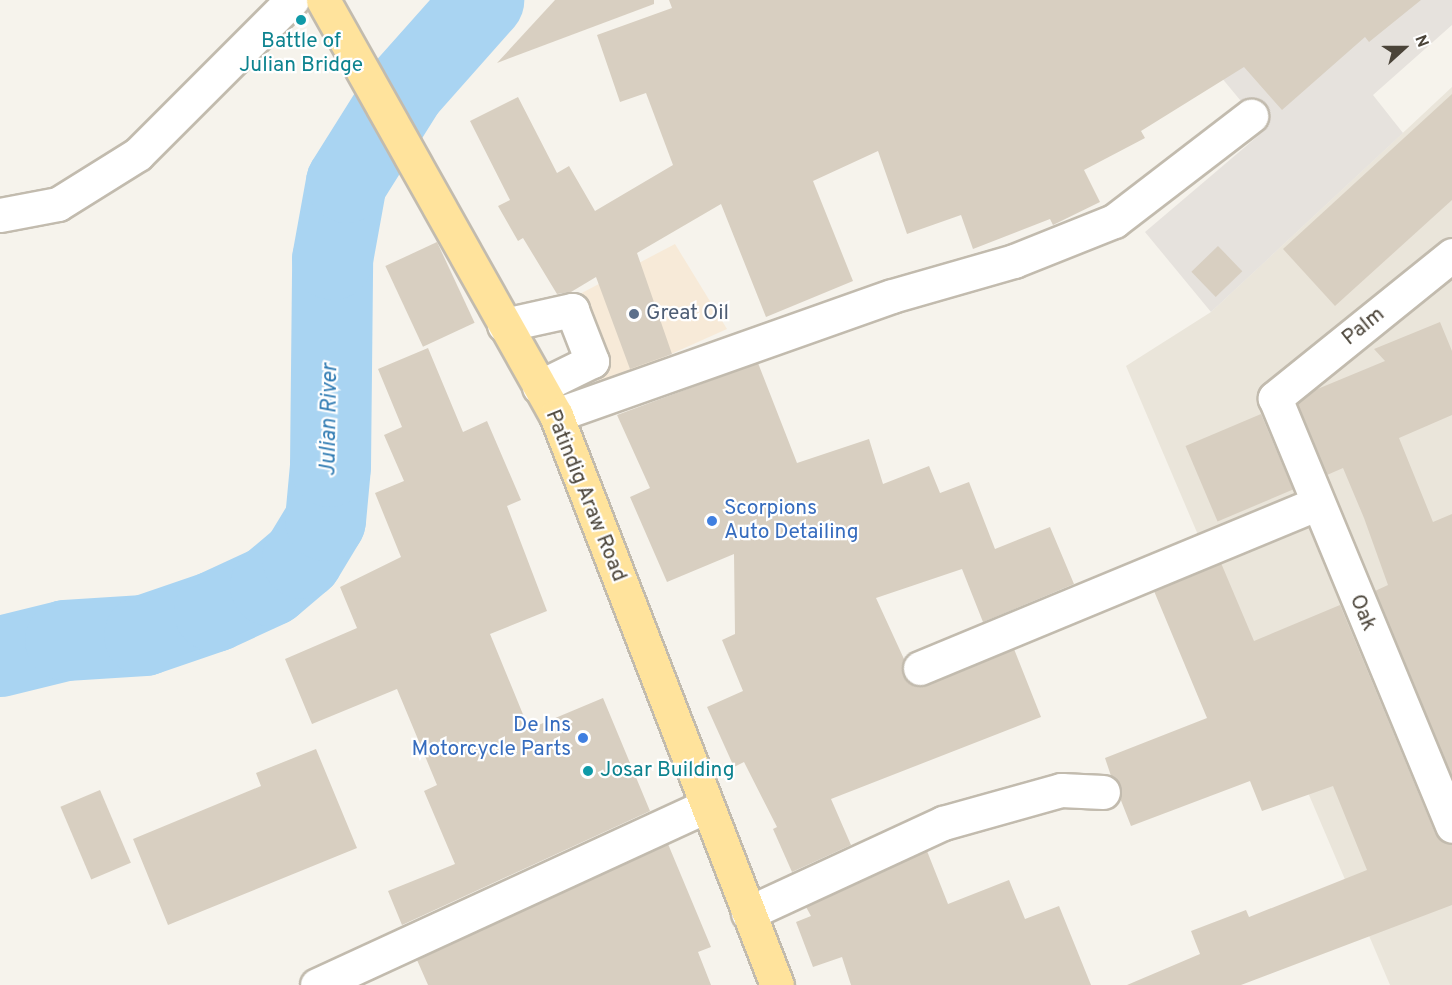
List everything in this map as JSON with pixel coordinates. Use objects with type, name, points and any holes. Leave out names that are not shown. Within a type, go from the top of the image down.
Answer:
[{"type":"main road","name":"Patindig Araw Road","points":[[330,13],[556,415],[704,807],[777,985]]},
{"type":"street","points":[[0,215],[58,204],[138,154],[292,0]]},
{"type":"street","points":[[556,415],[892,296],[1014,261],[1114,221],[1251,116]]},
{"type":"street","name":"Palm","points":[[1275,398],[1449,268]]},
{"type":"street","points":[[504,325],[572,310],[592,361],[539,387]]},
{"type":"street","name":"Oak","points":[[1275,398],[1316,504],[1452,826]]},
{"type":"street","points":[[920,668],[1316,504]]},
{"type":"street","points":[[748,913],[943,823],[1061,790],[1104,792]]},
{"type":"street","points":[[317,985],[704,807]]},
{"type":"shaded area","points":[[1157,0],[1452,0],[1452,25],[1373,95],[1403,133],[1211,312],[1145,232],[1265,130]]},
{"type":"shaded area","points":[[1452,87],[1452,985],[1390,985],[1126,366],[1211,312]]},
{"type":"shaded area","points":[[675,244],[727,329],[613,380],[598,382],[584,376],[555,307]]},
{"type":"building","points":[[555,0],[654,0],[654,4],[497,63]]},
{"type":"building","points":[[669,0],[1421,0],[1369,42],[1365,37],[1282,110],[1244,67],[1141,131],[1145,138],[1084,170],[1100,202],[1053,225],[1050,219],[973,249],[961,215],[907,234],[878,151],[813,181],[853,281],[766,317],[721,204],[637,253],[672,354],[630,369],[596,277],[571,292],[557,294],[523,238],[518,241],[498,206],[510,200],[470,121],[518,97],[557,173],[569,166],[595,211],[673,165],[646,93],[620,102],[597,35],[672,8]]},
{"type":"building","points":[[1452,94],[1452,200],[1335,306],[1283,249]]},
{"type":"building","points":[[437,242],[475,323],[423,347],[385,266]]},
{"type":"building","points":[[1218,246],[1242,271],[1216,297],[1191,272]]},
{"type":"building","points":[[1440,322],[1452,351],[1452,415],[1399,438],[1433,522],[1452,514],[1452,777],[1375,591],[1388,585],[1364,518],[1343,468],[1327,475],[1298,404],[1315,390],[1385,361],[1374,349]]},
{"type":"building","points":[[428,348],[463,432],[487,421],[521,500],[507,506],[547,611],[490,634],[529,729],[603,698],[650,811],[402,925],[388,891],[455,864],[424,791],[437,785],[397,689],[312,724],[285,659],[357,628],[340,587],[401,557],[375,493],[404,481],[384,435],[402,427],[378,369]]},
{"type":"building","points":[[758,363],[797,463],[869,439],[883,484],[929,466],[940,493],[969,482],[995,549],[1050,527],[1074,584],[983,622],[962,569],[876,598],[904,659],[903,675],[909,683],[927,685],[1014,649],[1041,717],[831,799],[851,845],[792,872],[773,829],[777,827],[744,762],[734,767],[707,707],[743,691],[722,640],[735,634],[734,554],[667,582],[630,497],[650,488],[617,415]]},
{"type":"building","points":[[1261,414],[1293,489],[1218,522],[1186,446]]},
{"type":"building","points":[[1221,563],[1254,641],[1340,605],[1435,833],[1441,841],[1452,844],[1452,905],[1241,985],[1127,985],[1200,954],[1191,931],[1246,910],[1249,917],[1367,870],[1333,786],[1262,811],[1250,781],[1131,826],[1120,798],[1120,784],[1111,776],[1105,758],[1207,718],[1154,591]]},
{"type":"building","points":[[316,749],[357,848],[168,925],[133,839],[261,786],[256,773]]},
{"type":"building","points":[[100,790],[131,863],[91,880],[60,807]]},
{"type":"building","points":[[668,844],[711,947],[698,952],[711,985],[428,985],[417,960]]},
{"type":"building","points":[[927,851],[948,904],[1009,880],[1025,919],[1059,906],[1091,985],[851,985],[842,957],[813,967],[796,922],[811,916],[806,907]]},
{"type":"waterway","name":"Julian River","points":[[0,656],[65,640],[144,635],[214,611],[270,585],[302,558],[325,520],[330,466],[332,259],[346,182],[405,88],[483,0]]},
{"type":"place","name":"Battle of Julian Bridge","points":[[301,20]]},
{"type":"place","name":"Great Oil","points":[[634,314]]},
{"type":"place","name":"Scorpions Auto Detailing","points":[[712,521]]},
{"type":"place","name":"De Ins Motorcycle Parts","points":[[583,738]]},
{"type":"place","name":"Josar Building","points":[[588,771]]}]
